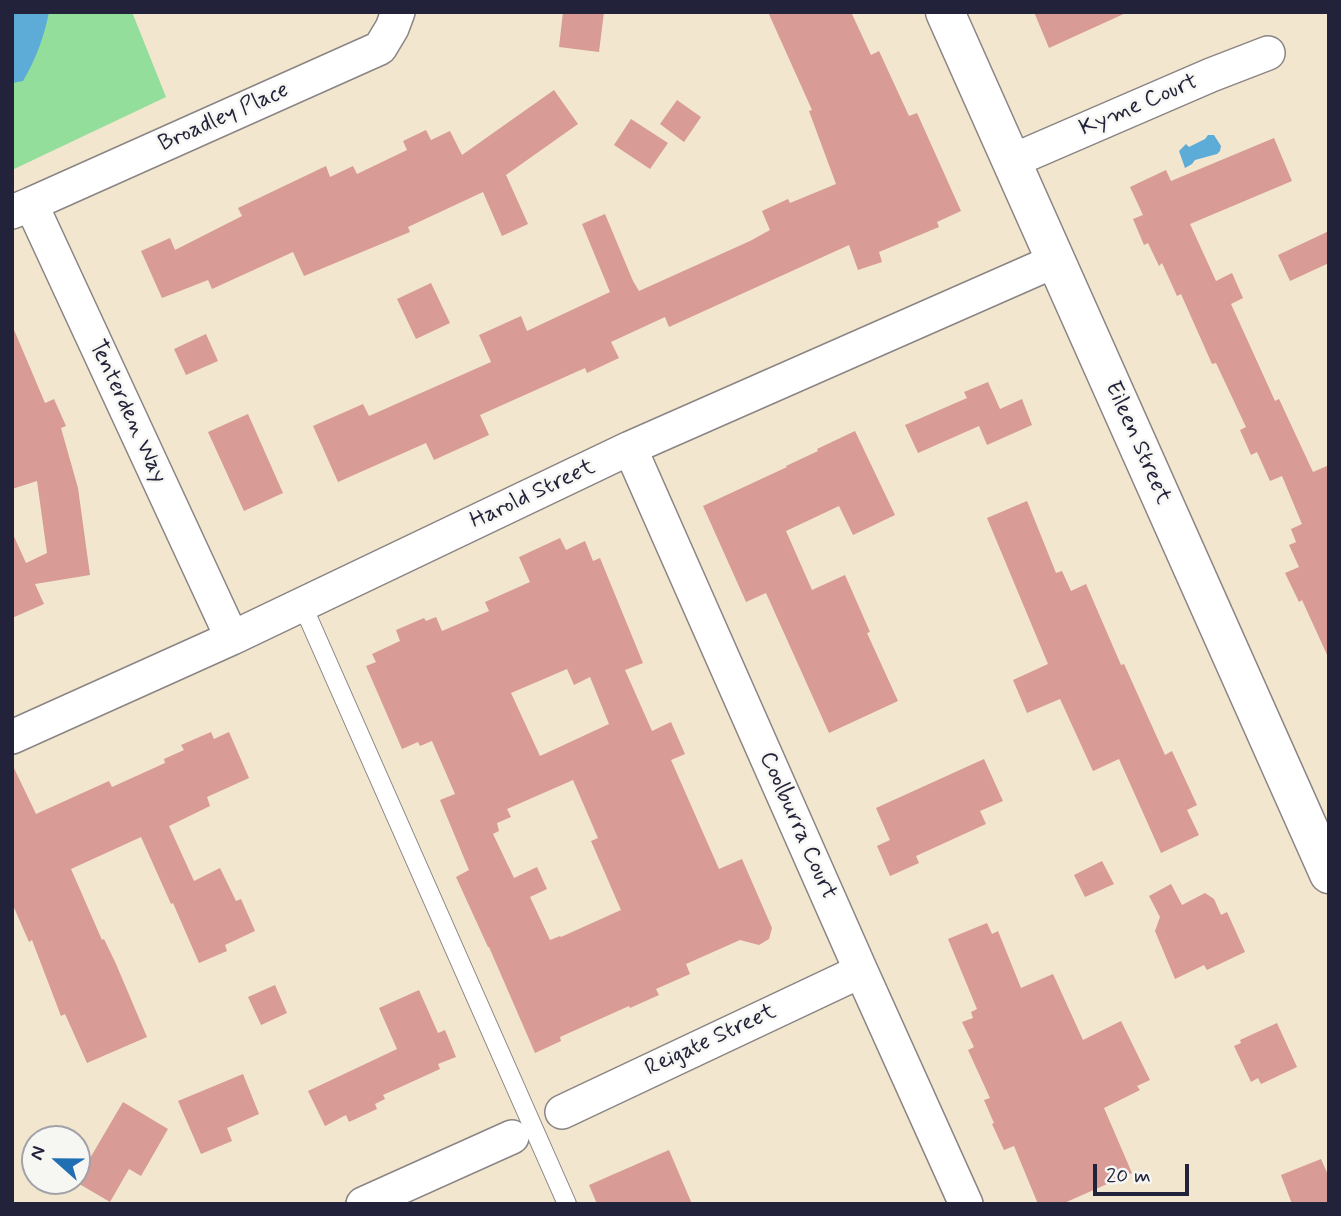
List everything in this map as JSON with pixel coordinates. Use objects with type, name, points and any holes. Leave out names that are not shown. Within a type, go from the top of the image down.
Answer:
[{"type":"street","name":"Broadley Place","points":[[22,208],[380,48],[398,12]]},
{"type":"street","name":"Eileen Street","points":[[945,12],[1329,874]]},
{"type":"street","name":"Kyme Court","points":[[1012,161],[1268,53]]},
{"type":"street","name":"Tenterden Way","points":[[22,208],[232,638]]},
{"type":"street","name":"Harold Street","points":[[12,737],[232,638],[630,448],[1057,260]]},
{"type":"street","name":"Coolburra Court","points":[[630,448],[966,1204]]},
{"type":"street","name":"Reigate Street","points":[[562,1112],[861,971]]},
{"type":"street","points":[[363,1204],[512,1137]]},
{"type":"lane","points":[[302,604],[567,1204]]},
{"type":"green space","points":[[12,12],[132,12],[166,97],[12,170]]},
{"type":"water","points":[[12,12],[49,12],[39,48],[28,73],[23,81],[12,83]]},
{"type":"water","points":[[1208,135],[1214,135],[1221,146],[1220,151],[1195,160],[1185,168],[1179,151],[1186,144],[1189,147]]},
{"type":"building","points":[[563,12],[604,12],[599,52],[559,47]]},
{"type":"building","points":[[768,12],[851,12],[871,55],[879,51],[909,116],[917,113],[961,211],[937,222],[939,227],[879,252],[882,262],[858,270],[849,245],[669,327],[665,317],[611,342],[619,358],[587,373],[585,368],[480,415],[489,435],[434,460],[426,443],[338,482],[313,426],[363,404],[369,416],[491,362],[479,335],[521,316],[527,331],[610,292],[582,224],[605,214],[639,291],[770,230],[762,211],[788,199],[790,203],[836,184],[809,111],[812,110]]},
{"type":"building","points":[[1034,12],[1128,12],[1049,48]]},
{"type":"building","points":[[554,90],[578,124],[506,175],[528,224],[502,236],[483,192],[408,227],[410,232],[304,276],[293,252],[212,289],[208,280],[162,298],[141,251],[170,238],[175,250],[242,216],[238,208],[326,166],[330,177],[353,166],[357,174],[407,150],[403,141],[426,130],[431,140],[450,131],[462,155]]},
{"type":"building","points":[[677,100],[701,117],[684,142],[660,124]]},
{"type":"building","points":[[631,119],[668,143],[650,169],[614,145]]},
{"type":"building","points":[[1274,138],[1292,181],[1190,224],[1216,281],[1232,273],[1243,298],[1231,304],[1275,401],[1279,399],[1313,472],[1329,465],[1329,659],[1302,600],[1299,602],[1285,573],[1299,567],[1289,545],[1296,542],[1291,529],[1302,524],[1282,476],[1270,481],[1257,452],[1251,455],[1240,430],[1246,427],[1216,363],[1212,364],[1181,294],[1177,296],[1162,263],[1159,266],[1148,243],[1144,245],[1133,219],[1143,215],[1130,187],[1166,170],[1171,181]]},
{"type":"building","points":[[1329,231],[1329,263],[1290,281],[1278,255]]},
{"type":"building","points":[[431,283],[450,323],[416,339],[397,299]]},
{"type":"building","points":[[12,325],[45,403],[54,399],[66,426],[61,428],[78,488],[90,575],[35,584],[44,604],[12,618],[12,532],[26,563],[47,553],[37,481],[12,489]]},
{"type":"building","points":[[206,334],[218,361],[186,375],[174,349]]},
{"type":"building","points":[[988,382],[1000,409],[1022,399],[1032,425],[987,445],[979,426],[918,453],[905,425],[967,398],[964,392]]},
{"type":"building","points":[[248,414],[283,493],[244,511],[208,432]]},
{"type":"building","points":[[855,431],[895,515],[853,535],[839,506],[786,531],[812,590],[845,575],[870,632],[867,633],[898,701],[829,733],[766,593],[746,602],[703,506],[787,467]]},
{"type":"building","points":[[1027,501],[1056,573],[1062,571],[1071,591],[1086,584],[1121,665],[1124,664],[1165,755],[1172,751],[1197,805],[1187,810],[1199,835],[1161,853],[1119,759],[1093,771],[1060,699],[1027,713],[1013,680],[1048,664],[987,518]]},
{"type":"building","points":[[560,538],[566,550],[585,541],[593,561],[600,558],[643,663],[625,670],[652,731],[671,722],[685,754],[671,760],[719,869],[742,859],[772,928],[769,939],[759,945],[740,940],[686,964],[690,974],[656,989],[659,995],[560,1037],[561,1041],[535,1053],[456,877],[469,870],[440,800],[455,794],[432,741],[420,746],[418,742],[402,749],[366,666],[376,662],[372,654],[400,641],[396,630],[424,618],[426,621],[436,617],[442,631],[489,611],[485,602],[530,582],[519,557]],"holes":[[[567,669],[574,685],[590,677],[609,724],[540,756],[511,693]],[[573,780],[598,838],[591,841],[621,910],[550,940],[530,897],[547,889],[537,867],[514,878],[493,834],[499,831],[497,823],[511,817],[507,809]]]},
{"type":"building","points":[[211,732],[214,739],[229,732],[249,778],[207,797],[210,806],[169,826],[194,881],[220,868],[236,901],[241,899],[255,931],[225,945],[227,951],[199,963],[141,837],[71,869],[147,1037],[87,1063],[65,1014],[61,1016],[32,940],[29,942],[12,903],[12,764],[36,814],[109,781],[112,787],[165,763],[164,759],[184,750],[181,745]]},
{"type":"building","points":[[984,759],[1003,801],[980,811],[986,824],[916,856],[919,863],[890,876],[877,846],[890,840],[876,808]]},
{"type":"building","points":[[1102,861],[1114,884],[1085,897],[1074,875]]},
{"type":"building","points":[[1171,884],[1182,905],[1205,893],[1214,899],[1221,915],[1227,912],[1245,952],[1207,970],[1204,965],[1175,979],[1155,931],[1160,917],[1149,896]]},
{"type":"building","points":[[987,923],[992,934],[998,931],[1021,988],[1053,974],[1083,1040],[1121,1021],[1150,1080],[1137,1086],[1140,1090],[1104,1108],[1132,1173],[1062,1204],[1038,1204],[1014,1146],[1004,1150],[984,1100],[990,1098],[968,1050],[974,1047],[962,1022],[973,1018],[971,1012],[977,1009],[948,939]]},
{"type":"building","points":[[275,985],[287,1013],[261,1025],[248,997]]},
{"type":"building","points":[[419,990],[438,1033],[445,1030],[456,1057],[438,1064],[440,1069],[383,1095],[385,1099],[375,1104],[377,1109],[349,1122],[346,1115],[325,1126],[308,1091],[397,1049],[379,1008]]},
{"type":"building","points":[[1277,1023],[1297,1067],[1261,1084],[1258,1078],[1251,1082],[1234,1046],[1241,1043],[1240,1040]]},
{"type":"building","points":[[243,1074],[259,1114],[227,1128],[232,1141],[201,1154],[178,1101]]},
{"type":"building","points":[[123,1102],[168,1129],[141,1176],[129,1169],[110,1202],[91,1191],[91,1156]]},
{"type":"building","points":[[669,1150],[692,1204],[597,1204],[589,1185]]},
{"type":"building","points":[[1321,1159],[1329,1177],[1329,1204],[1292,1204],[1281,1175]]}]
